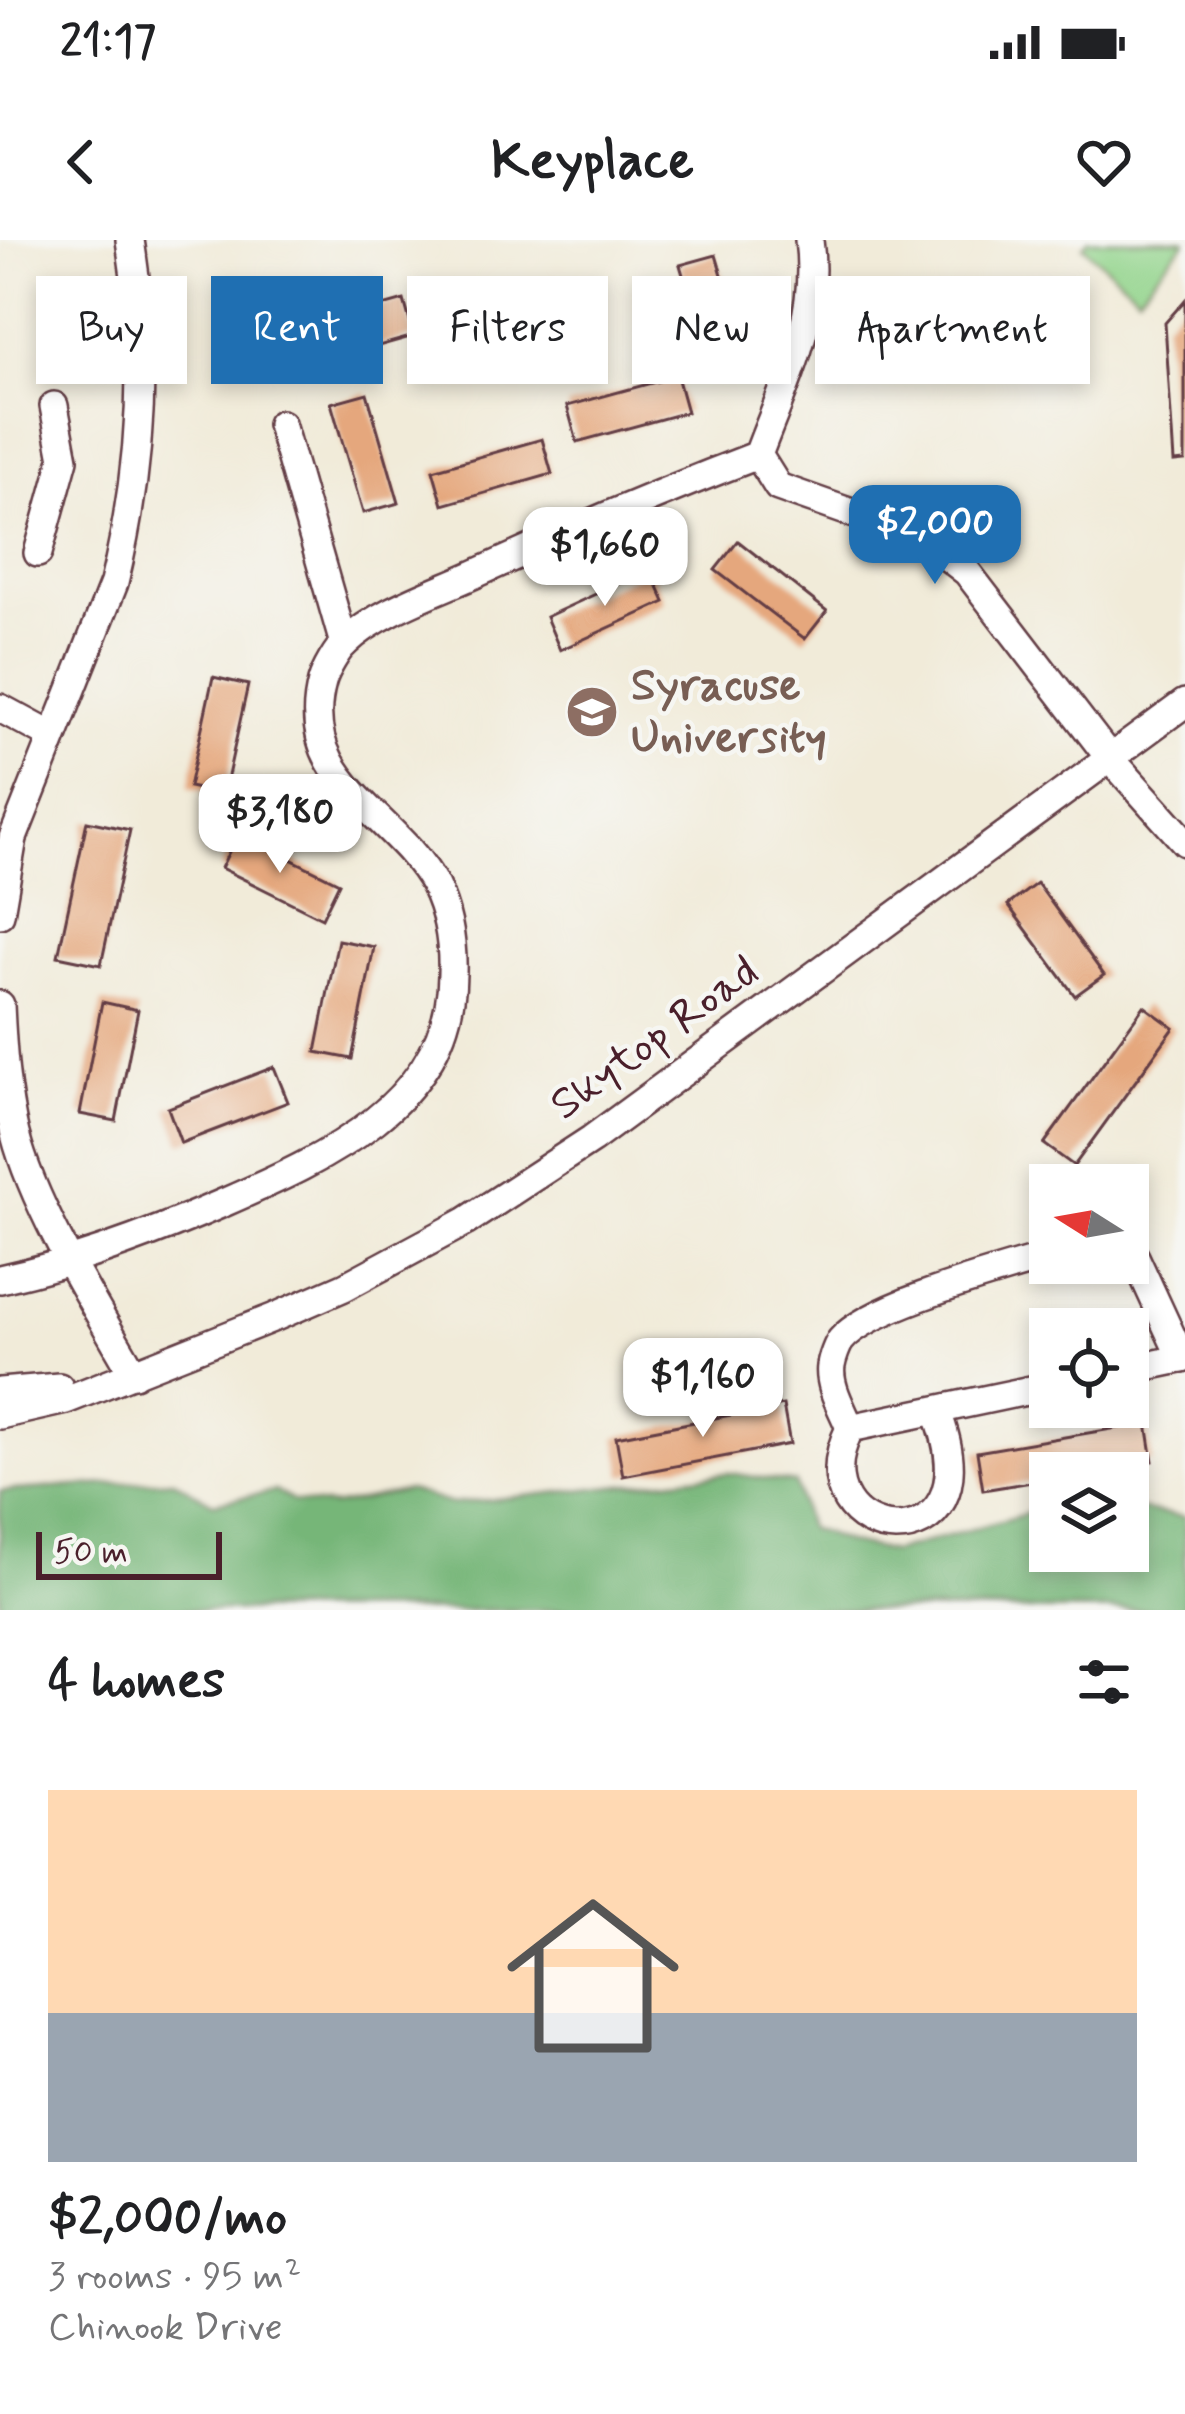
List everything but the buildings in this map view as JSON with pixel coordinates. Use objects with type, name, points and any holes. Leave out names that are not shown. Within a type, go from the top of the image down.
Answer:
[{"type":"street","points":[[130,240],[135,276]]},
{"type":"street","points":[[0,1279],[73,1263],[314,1163],[381,1118],[425,1066],[442,1031],[452,993],[446,914],[418,861],[342,782],[325,755],[319,725],[322,680],[344,644],[398,609],[632,503],[758,455],[793,373],[803,333],[812,262],[809,240]]},
{"type":"street","points":[[0,914],[13,838],[50,735],[93,638],[124,539],[140,384]]},
{"type":"street","points":[[38,553],[64,459],[54,406]]},
{"type":"street","points":[[281,424],[344,644]]},
{"type":"street","points":[[758,455],[778,487],[923,538],[967,572],[1108,757],[1185,842]]},
{"type":"street","name":"Skytop Road","points":[[0,1414],[66,1400],[344,1287],[484,1210],[592,1139],[1185,703]]},
{"type":"street","points":[[0,708],[50,735]]},
{"type":"street","points":[[0,1005],[3,1063],[16,1135],[31,1177],[134,1374]]},
{"type":"street","points":[[936,1410],[948,1440],[950,1483],[937,1512],[910,1527],[870,1522],[851,1512],[843,1498],[840,1462],[850,1428],[832,1384],[831,1365],[841,1340],[917,1298],[1029,1263]]},
{"type":"street","points":[[1148,1284],[1183,1358],[1149,1365]]},
{"type":"street","name":"Skytop Road","points":[[0,1392],[134,1374]]},
{"type":"street","points":[[850,1428],[1029,1390]]},
{"type":"green space","points":[[1088,240],[1185,242],[1138,295],[1083,246]]},
{"type":"green space","points":[[729,1473],[795,1483],[808,1528],[892,1552],[1029,1513],[1029,1572],[1149,1572],[1149,1511],[1185,1517],[1185,1610],[0,1610],[0,1491],[173,1480],[213,1503],[275,1491],[295,1502],[334,1506],[408,1490],[452,1504]]},
{"type":"place","name":"Syracuse University","points":[[592,712]]}]
